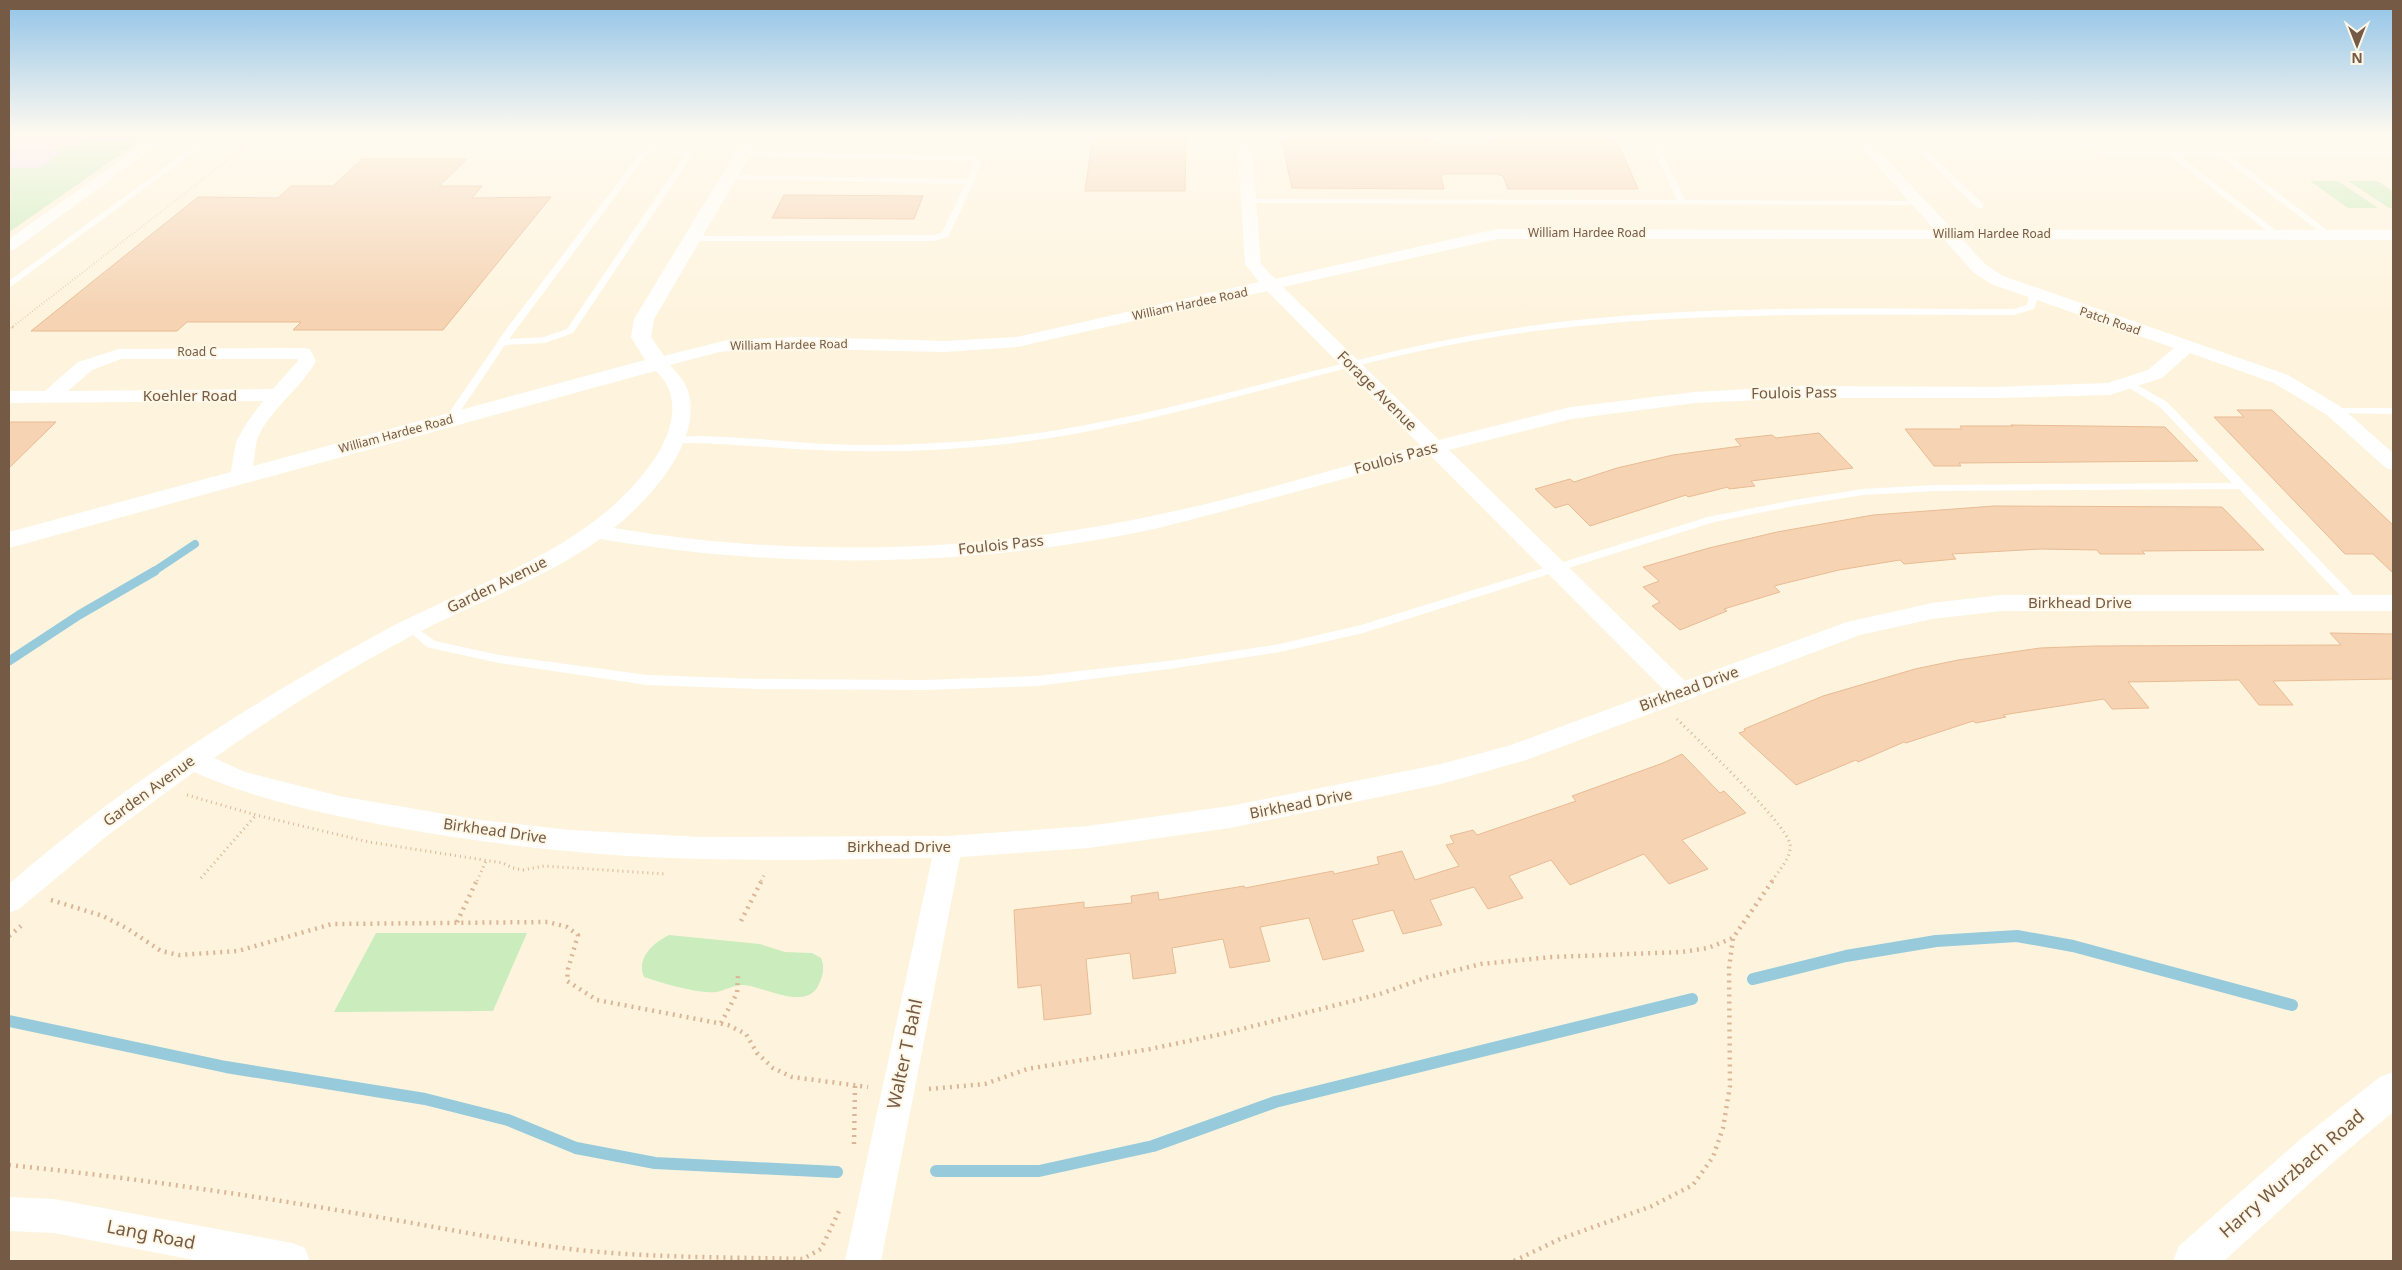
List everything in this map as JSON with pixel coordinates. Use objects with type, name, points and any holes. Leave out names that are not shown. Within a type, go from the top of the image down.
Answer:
[{"type":"street","points":[[9,246],[82,194]]},
{"type":"street","name":"Garden Avenue","points":[[14,897],[125,806],[309,682],[410,627],[557,555],[598,532],[645,486],[664,460],[673,440],[682,410],[679,390],[658,363],[642,337],[644,319],[719,194]]},
{"type":"street","name":"Forage Avenue","points":[[1248,194],[1253,264],[1257,272],[1557,569],[1670,696]]},
{"type":"street","name":"Patch Road","points":[[1911,194],[1979,268],[1996,280],[2034,295],[2186,347],[2236,362],[2281,379],[2334,411],[2393,464]]},
{"type":"street","name":"William Hardee Road","points":[[9,540],[726,345],[766,343],[959,347],[998,344],[1272,286],[1497,234],[2393,235]]},
{"type":"street","name":"Foulois Pass","points":[[598,532],[652,543],[748,553],[871,554],[934,552],[993,547],[1084,536],[1173,518],[1522,424],[1586,410],[1683,399],[1799,392],[2078,391],[2110,389],[2130,384],[2155,374],[2186,347]]},
{"type":"street","name":"Road C","points":[[50,397],[85,366],[119,354],[304,353],[307,361],[279,395]]},
{"type":"street","points":[[240,477],[245,459],[246,442],[279,395]]},
{"type":"street","name":"Koehler Road","points":[[9,397],[279,395]]},
{"type":"street","name":"Birkhead Drive","points":[[192,760],[239,781],[339,807],[507,834],[570,841],[701,848],[948,847],[1088,837],[1230,817],[1441,774],[1517,752],[1854,628],[1932,611],[2001,604],[2393,603]]},
{"type":"street","name":"Walter T Bahl","points":[[863,1261],[948,847]]},
{"type":"street","name":"Harry Wurzbach Road","points":[[2194,1261],[2310,1158],[2393,1089]]},
{"type":"street","name":"Lang Road","points":[[9,1214],[54,1216],[282,1261]]},
{"type":"lane","points":[[9,284],[132,194]]},
{"type":"lane","points":[[449,420],[502,342],[615,194]]},
{"type":"lane","points":[[502,342],[545,340],[570,331],[662,194]]},
{"type":"lane","points":[[692,239],[934,238],[945,235],[964,194]]},
{"type":"lane","points":[[1678,194],[1682,202]]},
{"type":"lane","points":[[1968,194],[1980,206]]},
{"type":"lane","points":[[2224,194],[2276,234]]},
{"type":"lane","points":[[2275,194],[2328,235]]},
{"type":"lane","points":[[1249,201],[1919,203]]},
{"type":"lane","points":[[673,440],[721,439],[837,448],[950,445],[1004,441],[1124,423],[1352,365],[1471,338],[1604,320],[1776,312],[2014,312],[2031,307],[2034,295]]},
{"type":"lane","points":[[2130,384],[2163,404],[2354,603]]},
{"type":"lane","points":[[2334,411],[2393,411]]},
{"type":"lane","points":[[410,627],[431,644],[448,648],[499,659],[647,680],[760,684],[906,685],[1037,681],[1280,648],[1363,629],[1712,519],[1794,503],[1862,492],[1998,486],[2242,486]]},
{"type":"path","points":[[9,330],[184,194]]},
{"type":"path","points":[[1514,1261],[1560,1239],[1652,1206],[1693,1185],[1713,1157],[1723,1128],[1730,1086],[1729,988],[1733,938],[1789,856],[1790,843],[1781,829],[1670,696]]},
{"type":"path","points":[[181,794],[191,795],[256,815],[368,842],[503,863],[511,869],[526,871],[544,866],[674,874]]},
{"type":"path","points":[[202,878],[256,815]]},
{"type":"path","points":[[457,922],[486,860]]},
{"type":"path","points":[[754,875],[774,875]]},
{"type":"path","points":[[741,921],[764,875]]},
{"type":"path","points":[[49,900],[56,894]]},
{"type":"path","points":[[14,897],[49,900],[103,916],[128,929],[161,951],[179,955],[238,951],[332,924],[548,922],[567,927],[578,934],[578,945],[566,972],[567,981],[576,989],[597,1000],[721,1023],[746,1034],[757,1053],[773,1068],[792,1078],[898,1090],[984,1084],[1027,1069],[1066,1061],[1150,1050],[1380,994],[1425,978],[1481,964],[1552,957],[1682,952],[1708,948],[1733,938]]},
{"type":"path","points":[[9,936],[22,924]]},
{"type":"path","points":[[721,1023],[737,992],[738,976]]},
{"type":"path","points":[[853,1149],[856,1120],[855,1086]]},
{"type":"path","points":[[9,1165],[127,1176],[362,1214],[472,1235],[564,1248],[675,1255],[803,1259],[821,1249],[833,1228],[841,1206]]},
{"type":"shaded area","points":[[9,194],[63,194],[9,232]]},
{"type":"green space","points":[[9,194],[63,194],[9,232]]},
{"type":"green space","points":[[2329,194],[2358,194],[2378,208],[2348,208]]},
{"type":"green space","points":[[2368,194],[2393,194],[2393,208],[2389,208]]},
{"type":"green space","points":[[376,933],[527,933],[493,1011],[334,1012]]},
{"type":"green space","points":[[669,935],[760,944],[785,952],[812,953],[821,958],[823,965],[822,974],[819,984],[813,992],[805,996],[795,997],[742,985],[716,992],[690,990],[644,977],[642,964],[644,957],[657,942]]},
{"type":"building","points":[[282,194],[475,194],[472,198],[551,197],[443,330],[293,330],[301,322],[187,322],[177,331],[31,331],[198,197],[278,198]]},
{"type":"building","points":[[784,195],[923,196],[914,219],[772,218]]},
{"type":"building","points":[[2237,410],[2272,410],[2393,525],[2393,573],[2373,554],[2345,554],[2214,417],[2244,417]]},
{"type":"building","points":[[9,422],[56,422],[9,468]]},
{"type":"building","points":[[2011,425],[2165,427],[2198,461],[1959,463],[1961,466],[1934,466],[1905,429],[1962,429],[1960,426],[2013,426]]},
{"type":"building","points":[[1819,433],[1853,468],[1751,481],[1755,486],[1729,489],[1728,487],[1688,497],[1686,495],[1590,526],[1568,504],[1555,508],[1535,489],[1570,479],[1574,482],[1617,468],[1673,455],[1741,446],[1735,439],[1772,435],[1776,438]]},
{"type":"building","points":[[1994,506],[2222,507],[2264,550],[2142,551],[2145,554],[2100,554],[2097,550],[2041,549],[1952,554],[1956,559],[1904,564],[1900,560],[1839,570],[1774,586],[1780,592],[1724,609],[1727,611],[1680,630],[1652,606],[1660,602],[1643,587],[1659,581],[1643,567],[1709,548],[1777,532],[1873,515]]},
{"type":"building","points":[[2330,633],[2393,634],[2393,679],[2273,681],[2293,705],[2259,705],[2239,680],[2128,682],[2149,708],[2112,709],[2104,699],[2003,715],[2006,717],[1976,723],[1973,721],[1906,743],[1904,742],[1858,762],[1856,760],[1796,785],[1739,733],[1745,731],[1744,729],[1823,696],[1915,669],[1958,660],[2040,648],[2341,645]]},
{"type":"building","points":[[1682,754],[1720,793],[1724,791],[1746,813],[1682,840],[1708,869],[1669,884],[1644,854],[1570,885],[1551,860],[1509,876],[1523,898],[1488,909],[1474,887],[1430,900],[1442,925],[1403,934],[1393,910],[1352,920],[1364,951],[1323,960],[1309,918],[1260,927],[1270,961],[1230,968],[1223,939],[1172,948],[1176,973],[1133,979],[1130,953],[1086,959],[1091,1014],[1044,1020],[1041,985],[1018,988],[1014,910],[1084,902],[1084,908],[1132,903],[1131,896],[1158,892],[1159,900],[1244,886],[1245,888],[1333,871],[1334,874],[1379,864],[1377,857],[1402,851],[1415,880],[1459,866],[1446,845],[1454,843],[1450,836],[1473,830],[1477,835],[1576,801],[1572,796],[1663,763]]},
{"type":"waterway","points":[[153,572],[195,544]]},
{"type":"waterway","points":[[9,661],[79,615],[155,571]]},
{"type":"waterway","points":[[1753,979],[1846,956],[1936,941],[2017,936],[2073,946],[2292,1005]]},
{"type":"waterway","points":[[936,1171],[1039,1171],[1153,1146],[1275,1102],[1692,999]]},
{"type":"waterway","points":[[9,1021],[226,1067],[425,1099],[508,1120],[576,1148],[655,1163],[837,1172]]}]
